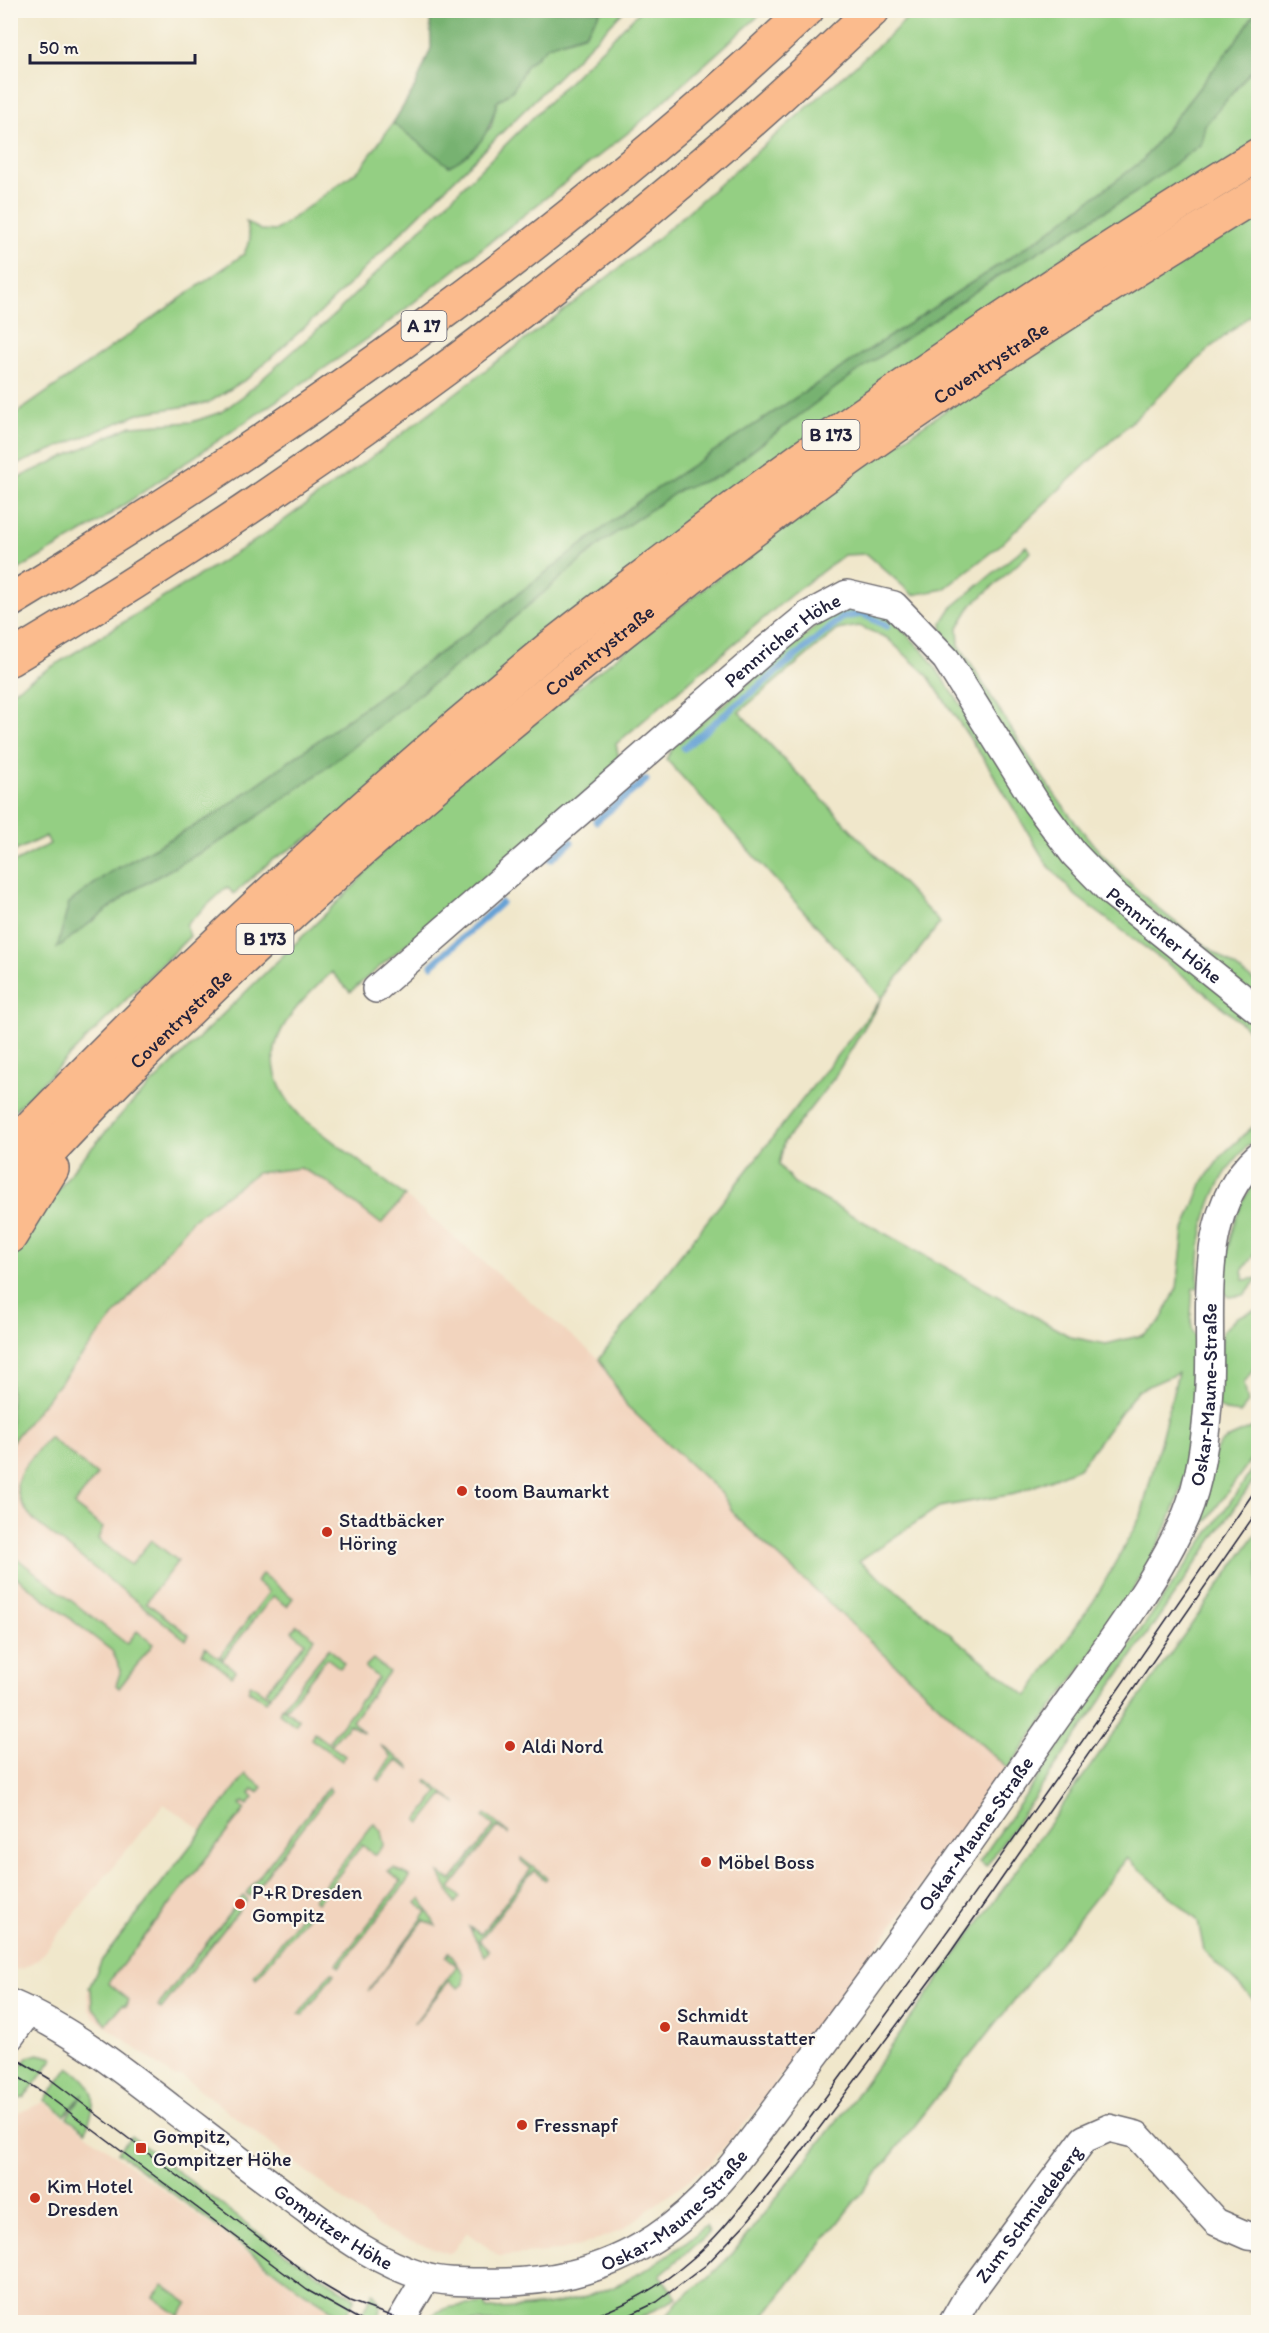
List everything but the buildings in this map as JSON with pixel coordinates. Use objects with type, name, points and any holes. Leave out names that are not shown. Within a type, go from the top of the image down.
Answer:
[{"type":"highway","name":"A 17","points":[[10,601],[190,489],[381,358],[524,251],[650,148],[807,10]]},
{"type":"highway","name":"A 17","points":[[10,659],[223,527],[414,393],[551,289],[679,185],[816,64],[873,10]]},
{"type":"highway","name":"B 173","points":[[10,1149],[208,951],[316,851],[555,644],[788,465],[944,356],[1119,241],[1258,155]]},
{"type":"highway","name":"Coventrystraße","points":[[10,1193],[85,1114],[230,970],[452,772],[579,666],[809,489],[956,387],[1138,268],[1258,194]]},
{"type":"highway","points":[[10,1135],[49,1109]]},
{"type":"highway","points":[[10,1237],[85,1114]]},
{"type":"street","name":"Pennricher Höhe","points":[[376,989],[763,652],[808,615],[847,594],[894,605],[946,659],[1036,803],[1074,854],[1113,894],[1258,1010]]},
{"type":"street","name":"Oskar-Maune-Straße","points":[[426,2278],[526,2283],[580,2274],[621,2258],[660,2235],[715,2186],[852,2006],[1009,1786],[1140,1596],[1186,1514],[1197,1478],[1205,1426],[1209,1384],[1210,1268],[1218,1225],[1233,1189],[1258,1156]]},
{"type":"street","name":"Gompitzer Höhe","points":[[10,2037],[20,2007],[76,2039],[133,2078],[270,2184],[373,2256],[426,2278]]},
{"type":"street","name":"Zum Schmiedeberg","points":[[952,2322],[968,2296],[1084,2139],[1109,2128],[1137,2135],[1216,2222],[1248,2236],[1258,2237]]},
{"type":"street","points":[[399,2322],[426,2278]]},
{"type":"shaded area","points":[[300,1168],[324,1180],[381,1224],[405,1196],[599,1359],[627,1406],[722,1494],[736,1517],[1008,1769],[753,2114],[708,2165],[622,2230],[577,2247],[499,2256],[467,2232],[451,2254],[403,2238],[377,2226],[182,2076],[174,2077],[94,2017],[89,2010],[87,1994],[102,1960],[203,1831],[164,1804],[39,1958],[23,1969],[11,1970],[11,1443],[193,1219],[257,1173]]},
{"type":"shaded area","points":[[44,2102],[302,2293],[332,2312],[334,2322],[11,2322],[11,2116]]},
{"type":"green space","points":[[430,10],[601,11],[585,34],[548,46],[526,66],[512,91],[497,102],[486,132],[475,148],[449,166],[393,123],[415,87],[431,48]]},
{"type":"green space","points":[[641,10],[764,11],[634,128],[370,337],[93,526],[11,574],[11,481],[131,426],[192,422],[221,412],[243,396],[336,313]]},
{"type":"green space","points":[[601,11],[624,11],[318,315],[250,377],[208,403],[141,413],[11,467],[10,418],[244,254],[250,239],[246,222],[261,230],[275,231],[361,168],[393,123],[449,166],[491,127],[497,102],[512,91],[526,66],[548,46],[585,34]]},
{"type":"green space","points":[[914,11],[1256,11],[1242,33],[1142,161],[1040,238],[644,497],[466,634],[216,814],[109,873],[69,903],[58,947],[132,891],[233,834],[322,771],[483,644],[604,541],[681,489],[719,476],[851,376],[998,276],[1135,193],[1201,144],[1205,125],[1258,63],[1258,141],[312,836],[272,860],[234,894],[227,887],[186,925],[190,936],[11,1114],[11,864],[50,844],[46,836],[11,853],[11,692],[258,539],[373,456],[652,243],[889,36]]},
{"type":"green space","points":[[1258,11],[1258,63],[1205,125],[1201,144],[1135,193],[998,276],[851,376],[719,476],[681,489],[604,541],[483,644],[322,771],[233,834],[132,891],[57,948],[69,903],[109,873],[216,814],[466,634],[644,497],[1040,238],[1142,161],[1242,33]]},
{"type":"green space","points":[[1258,209],[1258,309],[1209,349],[999,546],[944,589],[913,595],[867,554],[844,555],[791,595],[616,744],[620,763],[350,992],[332,972],[315,988],[287,1021],[278,1038],[274,1056],[276,1075],[285,1095],[301,1117],[405,1196],[381,1224],[324,1180],[300,1168],[257,1173],[193,1219],[11,1443],[10,1258],[74,1168],[126,1109],[354,886],[393,840],[473,770],[828,491],[1013,364]]},
{"type":"green space","points":[[1026,546],[1031,552],[971,606],[958,627],[959,645],[1048,785],[1088,838],[1144,896],[1181,927],[1258,984],[1258,999],[1090,859],[943,641],[942,622],[951,608]]},
{"type":"green space","points":[[853,603],[887,614],[926,654],[1020,791],[1258,1023],[1258,1041],[1254,1034],[1197,986],[1076,896],[1046,863],[989,767],[928,676],[887,638],[859,626],[837,630],[739,712],[940,923],[882,998],[666,759],[674,746],[834,611]]},
{"type":"green space","points":[[882,998],[834,1078],[784,1142],[779,1165],[794,1183],[1071,1337],[1106,1344],[1143,1335],[1160,1322],[1177,1288],[1184,1230],[1203,1181],[1223,1154],[1258,1122],[1258,1137],[1229,1168],[1218,1186],[1204,1225],[1198,1266],[1198,1288],[1193,1288],[1191,1310],[1193,1332],[1199,1345],[1194,1430],[1184,1481],[1170,1519],[1131,1594],[1082,1667],[1008,1769],[736,1517],[722,1494],[627,1406],[599,1359]],"holes":[[[1178,1373],[1141,1516],[1095,1599],[1027,1696],[859,1561],[939,1507],[1015,1494],[1079,1468],[1137,1391]]]},
{"type":"green space","points":[[1258,1177],[1258,1249],[1242,1271],[1244,1280],[1258,1278],[1244,1295],[1229,1297],[1221,1289],[1220,1283],[1230,1241],[1243,1201]]},
{"type":"green space","points":[[1258,1309],[1258,1362],[1244,1383],[1248,1403],[1240,1413],[1225,1411],[1218,1406],[1222,1332],[1237,1317]]},
{"type":"green space","points":[[1258,1423],[1258,1450],[1170,1571],[1217,1448],[1221,1443]]},
{"type":"green space","points":[[49,1437],[97,1475],[74,1505],[103,1528],[98,1539],[131,1565],[151,1540],[178,1561],[146,1602],[189,1635],[186,1640],[37,1523],[26,1510],[19,1498],[17,1488],[19,1478],[30,1459]]},
{"type":"green space","points":[[1258,1462],[1258,1474],[986,1867],[979,1862]]},
{"type":"green space","points":[[1258,1531],[1258,2004],[1204,1951],[1198,1921],[1127,1858],[759,2322],[663,2322],[678,2301],[708,2278],[733,2253],[846,2109]]},
{"type":"green space","points":[[10,1553],[127,1644],[137,1631],[153,1644],[119,1688],[116,1685],[121,1670],[112,1651],[11,1573]]},
{"type":"green space","points":[[262,1574],[293,1598],[287,1606],[273,1596],[223,1659],[220,1656],[269,1592],[256,1581]]},
{"type":"green space","points":[[297,1625],[315,1638],[270,1696],[266,1691],[305,1642],[292,1631]]},
{"type":"green space","points":[[205,1647],[236,1671],[232,1676],[202,1654]]},
{"type":"green space","points":[[329,1648],[344,1663],[340,1668],[327,1658],[286,1709],[283,1706]]},
{"type":"green space","points":[[373,1659],[389,1672],[352,1721],[364,1733],[349,1724],[332,1744],[329,1741],[378,1678],[365,1667]]},
{"type":"green space","points":[[251,1684],[269,1697],[266,1702],[248,1690]]},
{"type":"green space","points":[[282,1707],[299,1720],[295,1725],[279,1713]]},
{"type":"green space","points":[[314,1733],[345,1756],[342,1761],[311,1739]]},
{"type":"green space","points":[[380,1745],[410,1769],[396,1760],[380,1781],[377,1779],[391,1757]]},
{"type":"green space","points":[[246,1774],[262,1787],[258,1792],[253,1789],[250,1793],[254,1797],[248,1805],[243,1802],[240,1805],[245,1809],[108,1983],[129,2000],[107,2024],[92,2007],[91,1989],[89,1988],[102,1960]]},
{"type":"green space","points":[[427,1780],[457,1804],[443,1795],[421,1823],[417,1820],[438,1792],[426,1782]]},
{"type":"green space","points":[[329,1787],[331,1791],[250,1896],[246,1893]]},
{"type":"green space","points":[[485,1814],[510,1834],[497,1827],[450,1888],[460,1897],[455,1903],[439,1873],[452,1880],[494,1826],[483,1817]]},
{"type":"green space","points":[[374,1823],[381,1831],[384,1845],[375,1855],[362,1845],[317,1903],[313,1900]]},
{"type":"green space","points":[[521,1858],[547,1878],[545,1880],[534,1871],[528,1877],[479,1941],[489,1951],[485,1956],[469,1927],[481,1934],[531,1869],[521,1861]]},
{"type":"green space","points":[[394,1868],[409,1876],[408,1880],[339,1967],[337,1964],[401,1882],[388,1871]]},
{"type":"green space","points":[[243,1896],[247,1900],[161,2009],[158,2006]]},
{"type":"green space","points":[[421,1898],[436,1926],[424,1920],[368,1991],[427,1912],[416,1903]]},
{"type":"green space","points":[[304,1912],[308,1915],[256,1979],[254,1976]]},
{"type":"green space","points":[[449,1952],[464,1974],[464,1984],[459,1988],[449,1981],[413,2025],[457,1966],[446,1957]]},
{"type":"green space","points":[[331,1972],[334,1974],[303,2015],[299,2014]]},
{"type":"green space","points":[[38,2054],[54,2058],[24,2098],[11,2100],[11,2077],[29,2057]]},
{"type":"green space","points":[[69,2067],[86,2081],[93,2095],[92,2110],[86,2131],[67,2117],[84,2093],[65,2115],[45,2100]]},
{"type":"green space","points":[[131,2136],[285,2253],[355,2298],[345,2318],[303,2292],[118,2152]]},
{"type":"green space","points":[[706,2226],[709,2233],[660,2275],[677,2298],[633,2322],[423,2322],[437,2312],[452,2307],[485,2304],[486,2309],[520,2308],[578,2299],[629,2279],[679,2247]]},
{"type":"green space","points":[[163,2285],[188,2303],[179,2316],[153,2297]]},
{"type":"green space","points":[[373,2292],[380,2304],[379,2322],[358,2322]]},
{"type":"waterway","points":[[684,748],[843,617],[863,614],[887,626]]},
{"type":"waterway","points":[[596,821],[646,780]]},
{"type":"waterway","points":[[551,859],[571,842]]},
{"type":"waterway","points":[[432,965],[501,903]]},
{"type":"tram line","points":[[573,2322],[606,2312],[652,2289],[702,2250],[736,2213],[818,2108],[973,1896],[1117,1692],[1258,1486]]},
{"type":"tram line","points":[[615,2322],[657,2302],[706,2265],[747,2222],[779,2182],[941,1966],[1258,1510]]},
{"type":"tram line","points":[[10,2055],[50,2079],[318,2282],[350,2301],[407,2322]]},
{"type":"tram line","points":[[10,2072],[41,2091],[307,2290],[364,2322]]},
{"type":"place","name":"toom Baumarkt","points":[[462,1491]]},
{"type":"place","name":"Stadtbäcker Höring","points":[[327,1532]]},
{"type":"place","name":"Aldi Nord","points":[[510,1746]]},
{"type":"place","name":"Möbel Boss","points":[[706,1862]]},
{"type":"place","name":"P+R Dresden Gompitz","points":[[240,1904]]},
{"type":"place","name":"Schmidt Raumausstatter","points":[[665,2027]]},
{"type":"place","name":"Fressnapf","points":[[522,2125]]},
{"type":"place","name":"Gompitz, Gompitzer Höhe","points":[[141,2148]]},
{"type":"place","name":"Kim Hotel Dresden","points":[[35,2198]]}]
